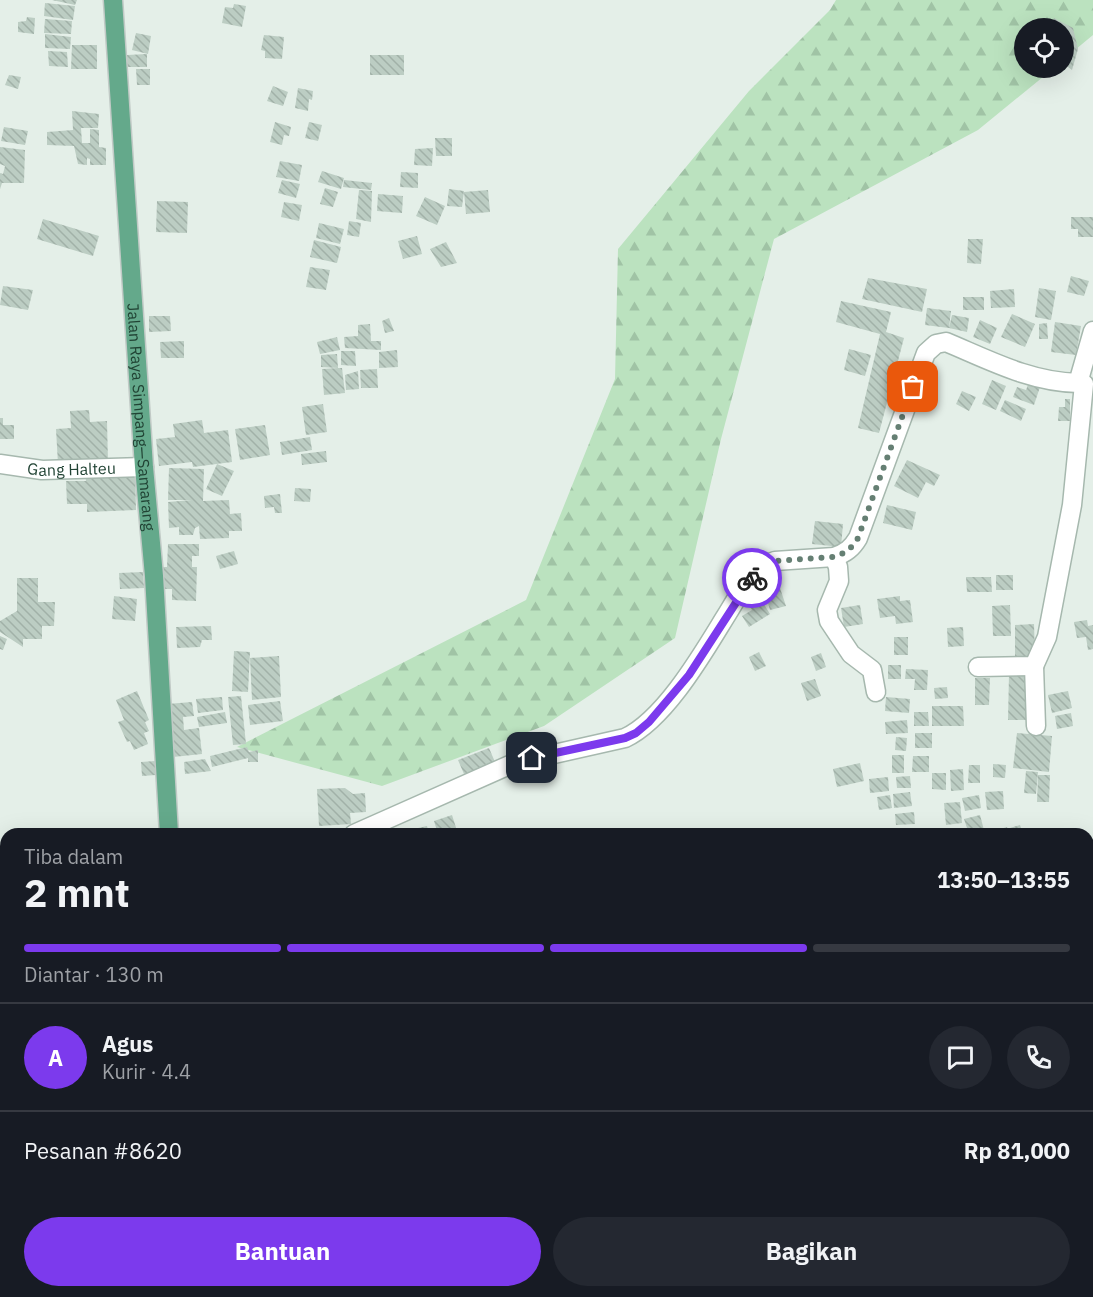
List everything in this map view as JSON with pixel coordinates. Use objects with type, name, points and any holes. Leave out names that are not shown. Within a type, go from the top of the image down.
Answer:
[{"type":"main road","name":"Jalan Raya Simpang—Samarang","points":[[113,0],[170,828]]},
{"type":"street","points":[[1036,726],[1034,666],[1047,637],[1072,506],[1093,331]]},
{"type":"street","points":[[367,828],[513,763],[625,738],[636,733],[649,722],[689,675],[736,601],[760,569],[775,561],[834,557],[848,550],[858,538],[906,404],[926,353],[933,346],[946,342],[1029,376],[1085,384]]},
{"type":"street","name":"Gang Halteu","points":[[0,464],[42,470],[144,466]]},
{"type":"street","points":[[834,557],[838,567],[838,581],[826,610],[829,621],[851,654],[872,670],[876,692]]},
{"type":"street","points":[[978,667],[1034,666]]},
{"type":"green space","points":[[836,0],[1093,0],[1093,35],[1074,51],[1074,18],[1014,18],[1014,78],[1042,78],[978,130],[774,239],[721,439],[675,638],[544,726],[382,786],[237,747],[526,600],[615,379],[618,249],[749,91],[830,10]]},
{"type":"building","points":[[52,0],[77,0],[75,5]]},
{"type":"building","points":[[45,3],[75,6],[73,20],[44,16]]},
{"type":"building","points":[[234,4],[246,6],[242,27],[222,23],[225,7],[233,8]]},
{"type":"building","points":[[27,17],[35,18],[34,34],[18,32],[18,22],[26,21]]},
{"type":"building","points":[[45,19],[72,21],[71,34],[44,33]]},
{"type":"building","points":[[1074,32],[1078,49],[1074,63]]},
{"type":"building","points":[[136,33],[151,36],[148,54],[132,50]]},
{"type":"building","points":[[45,34],[71,37],[70,49],[45,48]]},
{"type":"building","points":[[264,35],[284,37],[282,59],[265,58],[265,51],[261,50]]},
{"type":"building","points":[[72,45],[97,45],[97,69],[71,69]]},
{"type":"building","points":[[48,51],[67,52],[68,67],[49,66]]},
{"type":"building","points":[[147,54],[147,67],[127,67],[127,55]]},
{"type":"building","points":[[370,55],[404,55],[404,75],[370,75]]},
{"type":"building","points":[[136,69],[150,69],[150,85],[137,85]]},
{"type":"building","points":[[9,75],[21,77],[18,89],[5,85]]},
{"type":"building","points":[[273,86],[288,92],[283,106],[267,101]]},
{"type":"building","points":[[298,88],[313,91],[312,100],[309,99],[308,111],[295,108]]},
{"type":"building","points":[[72,111],[99,114],[98,128],[81,128],[82,143],[90,143],[90,129],[99,130],[99,147],[106,148],[106,165],[90,165],[90,159],[87,158],[87,165],[78,164],[74,146],[47,145],[47,132],[73,130]]},
{"type":"building","points":[[275,122],[291,127],[289,136],[284,135],[282,145],[270,142]]},
{"type":"building","points":[[309,122],[322,125],[318,141],[305,138]]},
{"type":"building","points":[[4,127],[28,131],[25,145],[1,141]]},
{"type":"building","points":[[435,138],[452,138],[452,156],[436,156]]},
{"type":"building","points":[[0,147],[25,150],[24,183],[2,183],[0,189],[0,173],[3,174],[5,166],[0,164]]},
{"type":"building","points":[[433,148],[432,166],[414,165],[415,149]]},
{"type":"building","points":[[280,161],[302,165],[299,181],[276,177]]},
{"type":"building","points":[[322,171],[344,178],[341,189],[318,182]]},
{"type":"building","points":[[401,172],[418,173],[418,188],[400,187]]},
{"type":"building","points":[[282,180],[300,184],[296,198],[278,193]]},
{"type":"building","points":[[344,180],[372,183],[371,190],[343,187]]},
{"type":"building","points":[[325,188],[338,192],[333,207],[320,204]]},
{"type":"building","points":[[449,189],[464,191],[462,207],[447,206]]},
{"type":"building","points":[[359,190],[372,191],[371,222],[356,219]]},
{"type":"building","points":[[488,190],[490,212],[466,214],[464,192]]},
{"type":"building","points":[[378,194],[403,196],[402,213],[377,211]]},
{"type":"building","points":[[425,197],[445,206],[437,225],[416,216]]},
{"type":"building","points":[[157,201],[188,202],[187,233],[156,232]]},
{"type":"building","points":[[284,202],[302,205],[299,221],[281,217]]},
{"type":"building","points":[[1071,217],[1093,217],[1093,237],[1078,237],[1078,229],[1071,229]]},
{"type":"building","points":[[43,219],[99,236],[93,256],[37,239]]},
{"type":"building","points":[[349,221],[361,223],[359,237],[347,235]]},
{"type":"building","points":[[319,223],[344,229],[340,244],[316,238]]},
{"type":"building","points":[[417,236],[422,254],[403,259],[398,241]]},
{"type":"building","points":[[968,239],[983,239],[981,264],[967,263]]},
{"type":"building","points":[[314,240],[341,247],[337,263],[310,257]]},
{"type":"building","points":[[446,242],[457,263],[441,267],[430,249]]},
{"type":"building","points":[[310,267],[330,270],[326,290],[306,287]]},
{"type":"building","points":[[1071,276],[1089,281],[1084,296],[1067,292]]},
{"type":"building","points":[[868,278],[927,289],[922,312],[862,299]]},
{"type":"building","points":[[3,286],[33,290],[28,310],[0,305]]},
{"type":"building","points":[[1039,288],[1056,291],[1051,320],[1035,317]]},
{"type":"building","points":[[1014,289],[1015,307],[991,308],[990,291]]},
{"type":"building","points":[[963,297],[984,297],[984,310],[963,310]]},
{"type":"building","points":[[841,301],[891,312],[886,332],[904,338],[879,433],[858,428],[880,334],[836,322]]},
{"type":"building","points":[[927,308],[951,311],[949,328],[925,325]]},
{"type":"building","points":[[1012,314],[1035,324],[1025,347],[1001,337]]},
{"type":"building","points":[[952,315],[969,318],[967,332],[949,328]]},
{"type":"building","points":[[149,316],[170,316],[171,331],[149,332]]},
{"type":"building","points":[[389,318],[394,331],[385,333],[382,321]]},
{"type":"building","points":[[980,320],[997,328],[990,344],[973,337]]},
{"type":"building","points":[[1055,322],[1081,326],[1076,355],[1051,352]]},
{"type":"building","points":[[1047,323],[1048,339],[1039,339],[1039,324]]},
{"type":"building","points":[[370,324],[371,341],[381,341],[381,350],[345,348],[344,337],[358,336],[358,325]]},
{"type":"building","points":[[337,337],[340,350],[320,354],[317,342]]},
{"type":"building","points":[[184,341],[184,358],[161,358],[160,342]]},
{"type":"building","points":[[849,349],[871,355],[865,376],[844,370]]},
{"type":"building","points":[[397,350],[398,367],[379,368],[379,352]]},
{"type":"building","points":[[341,351],[355,351],[356,366],[341,365]]},
{"type":"building","points":[[337,354],[338,368],[321,367],[321,355]]},
{"type":"building","points":[[342,368],[345,393],[324,395],[322,369]]},
{"type":"building","points":[[377,369],[378,388],[361,388],[360,370]]},
{"type":"building","points":[[358,371],[359,389],[346,390],[345,375]]},
{"type":"building","points":[[992,380],[1006,386],[996,410],[982,404]]},
{"type":"building","points":[[1029,382],[1040,387],[1034,405],[1013,397],[1017,387],[1026,390]]},
{"type":"building","points":[[962,391],[976,397],[969,411],[956,404]]},
{"type":"building","points":[[1065,399],[1070,399],[1070,421],[1058,421],[1059,407],[1065,407]]},
{"type":"building","points":[[1005,400],[1026,409],[1021,421],[1000,411]]},
{"type":"building","points":[[323,404],[327,432],[306,435],[302,407]]},
{"type":"building","points":[[89,410],[90,422],[107,421],[108,462],[58,464],[56,429],[71,428],[70,411]]},
{"type":"building","points":[[0,418],[3,418],[3,425],[14,425],[14,439],[0,439]]},
{"type":"building","points":[[202,420],[204,433],[228,430],[232,462],[193,467],[192,462],[159,466],[156,439],[175,437],[173,424]]},
{"type":"building","points":[[265,425],[270,455],[240,460],[235,429]]},
{"type":"building","points":[[310,437],[312,450],[282,455],[280,442]]},
{"type":"building","points":[[326,451],[327,462],[302,465],[301,454]]},
{"type":"building","points":[[907,460],[940,475],[934,486],[926,482],[918,498],[894,486]]},
{"type":"building","points":[[217,464],[234,471],[222,496],[206,489]]},
{"type":"building","points":[[169,468],[204,469],[203,501],[229,500],[230,514],[241,513],[242,531],[229,531],[229,538],[200,539],[199,526],[195,528],[193,535],[179,535],[179,527],[169,528],[168,502],[192,500],[168,500]]},
{"type":"building","points":[[135,470],[136,510],[87,512],[87,504],[67,504],[66,481],[86,481],[85,472]]},
{"type":"building","points":[[295,488],[311,489],[310,502],[294,501]]},
{"type":"building","points":[[280,494],[282,513],[275,513],[274,507],[265,508],[264,496]]},
{"type":"building","points":[[887,505],[916,512],[912,530],[883,523]]},
{"type":"building","points":[[815,521],[843,524],[841,547],[812,544]]},
{"type":"building","points":[[168,544],[199,544],[199,556],[192,556],[192,567],[197,567],[196,601],[172,600],[172,589],[162,589],[163,567],[167,567]]},
{"type":"building","points":[[234,551],[238,564],[220,569],[216,556]]},
{"type":"building","points":[[143,572],[144,588],[120,589],[119,573]]},
{"type":"building","points":[[996,575],[1013,575],[1013,590],[996,590]]},
{"type":"building","points":[[966,577],[991,577],[992,592],[967,592]]},
{"type":"building","points":[[17,578],[38,578],[38,602],[55,602],[54,626],[42,626],[42,639],[23,639],[23,647],[0,632],[0,621],[17,611]]},
{"type":"building","points":[[780,588],[786,606],[770,610],[765,592]]},
{"type":"building","points":[[114,596],[137,599],[135,621],[112,619]]},
{"type":"building","points":[[759,596],[770,614],[749,627],[742,616],[752,610],[747,603]]},
{"type":"building","points":[[900,596],[900,601],[910,600],[913,622],[896,624],[895,616],[880,618],[877,599]]},
{"type":"building","points":[[860,605],[863,624],[844,627],[841,608]]},
{"type":"building","points":[[1010,605],[1011,636],[993,636],[992,606]]},
{"type":"building","points":[[1087,620],[1088,626],[1093,625],[1093,649],[1088,650],[1086,637],[1077,638],[1074,622]]},
{"type":"building","points":[[1034,624],[1035,656],[1015,657],[1015,625]]},
{"type":"building","points":[[211,626],[212,640],[202,640],[200,647],[177,648],[176,627]]},
{"type":"building","points":[[963,627],[964,646],[948,647],[947,628]]},
{"type":"building","points":[[0,636],[7,639],[3,650],[0,649]]},
{"type":"building","points":[[894,637],[908,637],[908,655],[894,655]]},
{"type":"building","points":[[234,651],[250,652],[248,692],[232,691]]},
{"type":"building","points":[[759,652],[766,666],[755,671],[749,657]]},
{"type":"building","points":[[821,653],[826,667],[816,671],[811,657]]},
{"type":"building","points":[[279,656],[281,697],[252,700],[250,658]]},
{"type":"building","points":[[888,665],[901,665],[901,679],[888,679]]},
{"type":"building","points":[[906,669],[928,670],[927,690],[914,690],[915,679],[905,679]]},
{"type":"building","points":[[1009,674],[1028,674],[1027,720],[1008,720]]},
{"type":"building","points":[[975,678],[990,678],[989,705],[975,705]]},
{"type":"building","points":[[815,679],[821,696],[807,701],[801,683]]},
{"type":"building","points":[[947,687],[948,698],[935,699],[934,688]]},
{"type":"building","points":[[137,691],[149,720],[145,722],[149,731],[144,733],[148,744],[134,750],[130,741],[127,742],[118,722],[124,720],[116,700]]},
{"type":"building","points":[[1068,691],[1072,708],[1052,713],[1048,695]]},
{"type":"building","points":[[241,696],[246,744],[233,745],[228,697]]},
{"type":"building","points":[[222,697],[223,710],[198,713],[196,699]]},
{"type":"building","points":[[886,697],[910,699],[909,713],[885,711]]},
{"type":"building","points":[[280,701],[283,721],[250,725],[248,705]]},
{"type":"building","points":[[192,702],[194,716],[183,717],[184,730],[199,728],[202,754],[173,757],[167,704]]},
{"type":"building","points":[[932,706],[963,706],[964,726],[932,726]]},
{"type":"building","points":[[225,712],[227,723],[199,727],[197,717]]},
{"type":"building","points":[[914,712],[928,712],[929,726],[914,726]]},
{"type":"building","points":[[1071,713],[1073,726],[1057,729],[1055,716]]},
{"type":"building","points":[[907,720],[908,733],[886,734],[885,722]]},
{"type":"building","points":[[915,733],[932,733],[932,748],[915,748]]},
{"type":"building","points":[[1017,733],[1052,736],[1049,772],[1013,768]]},
{"type":"building","points":[[896,737],[907,738],[906,751],[895,750]]},
{"type":"building","points":[[247,747],[249,752],[258,750],[258,762],[248,762],[248,758],[212,767],[210,756]]},
{"type":"building","points":[[489,748],[495,762],[464,774],[458,760]]},
{"type":"building","points":[[892,755],[904,755],[904,773],[892,773]]},
{"type":"building","points":[[913,756],[929,756],[929,772],[912,772]]},
{"type":"building","points":[[205,759],[211,771],[185,774],[184,762]]},
{"type":"building","points":[[155,761],[156,775],[142,776],[141,762]]},
{"type":"building","points":[[860,763],[864,781],[837,787],[833,769]]},
{"type":"building","points":[[993,764],[1006,765],[1005,778],[993,777]]},
{"type":"building","points":[[969,765],[980,765],[980,783],[968,783]]},
{"type":"building","points":[[963,769],[964,790],[951,791],[950,770]]},
{"type":"building","points":[[1026,771],[1038,772],[1036,794],[1024,793]]},
{"type":"building","points":[[932,773],[946,773],[946,790],[932,789]]},
{"type":"building","points":[[1038,775],[1050,775],[1049,802],[1037,802]]},
{"type":"building","points":[[910,776],[911,788],[897,788],[896,777]]},
{"type":"building","points":[[888,777],[889,791],[870,793],[869,779]]},
{"type":"building","points":[[345,788],[353,794],[365,793],[366,812],[350,813],[351,824],[319,826],[317,789]]},
{"type":"building","points":[[1003,791],[1004,809],[987,810],[985,792]]},
{"type":"building","points":[[910,792],[912,806],[894,808],[893,794]]},
{"type":"building","points":[[890,795],[892,808],[879,810],[877,797]]},
{"type":"building","points":[[979,795],[981,808],[965,811],[962,798]]},
{"type":"building","points":[[960,802],[962,823],[946,825],[944,803]]},
{"type":"building","points":[[914,812],[915,824],[896,825],[895,814]]},
{"type":"building","points":[[452,815],[456,828],[436,828],[434,821]]},
{"type":"building","points":[[980,815],[983,828],[967,828],[964,819]]},
{"type":"way so far","points":[[752,578],[767,563],[834,557],[852,547],[858,538],[913,387]]},
{"type":"route","points":[[532,758],[625,738],[636,733],[649,722],[689,675],[752,578]]}]
